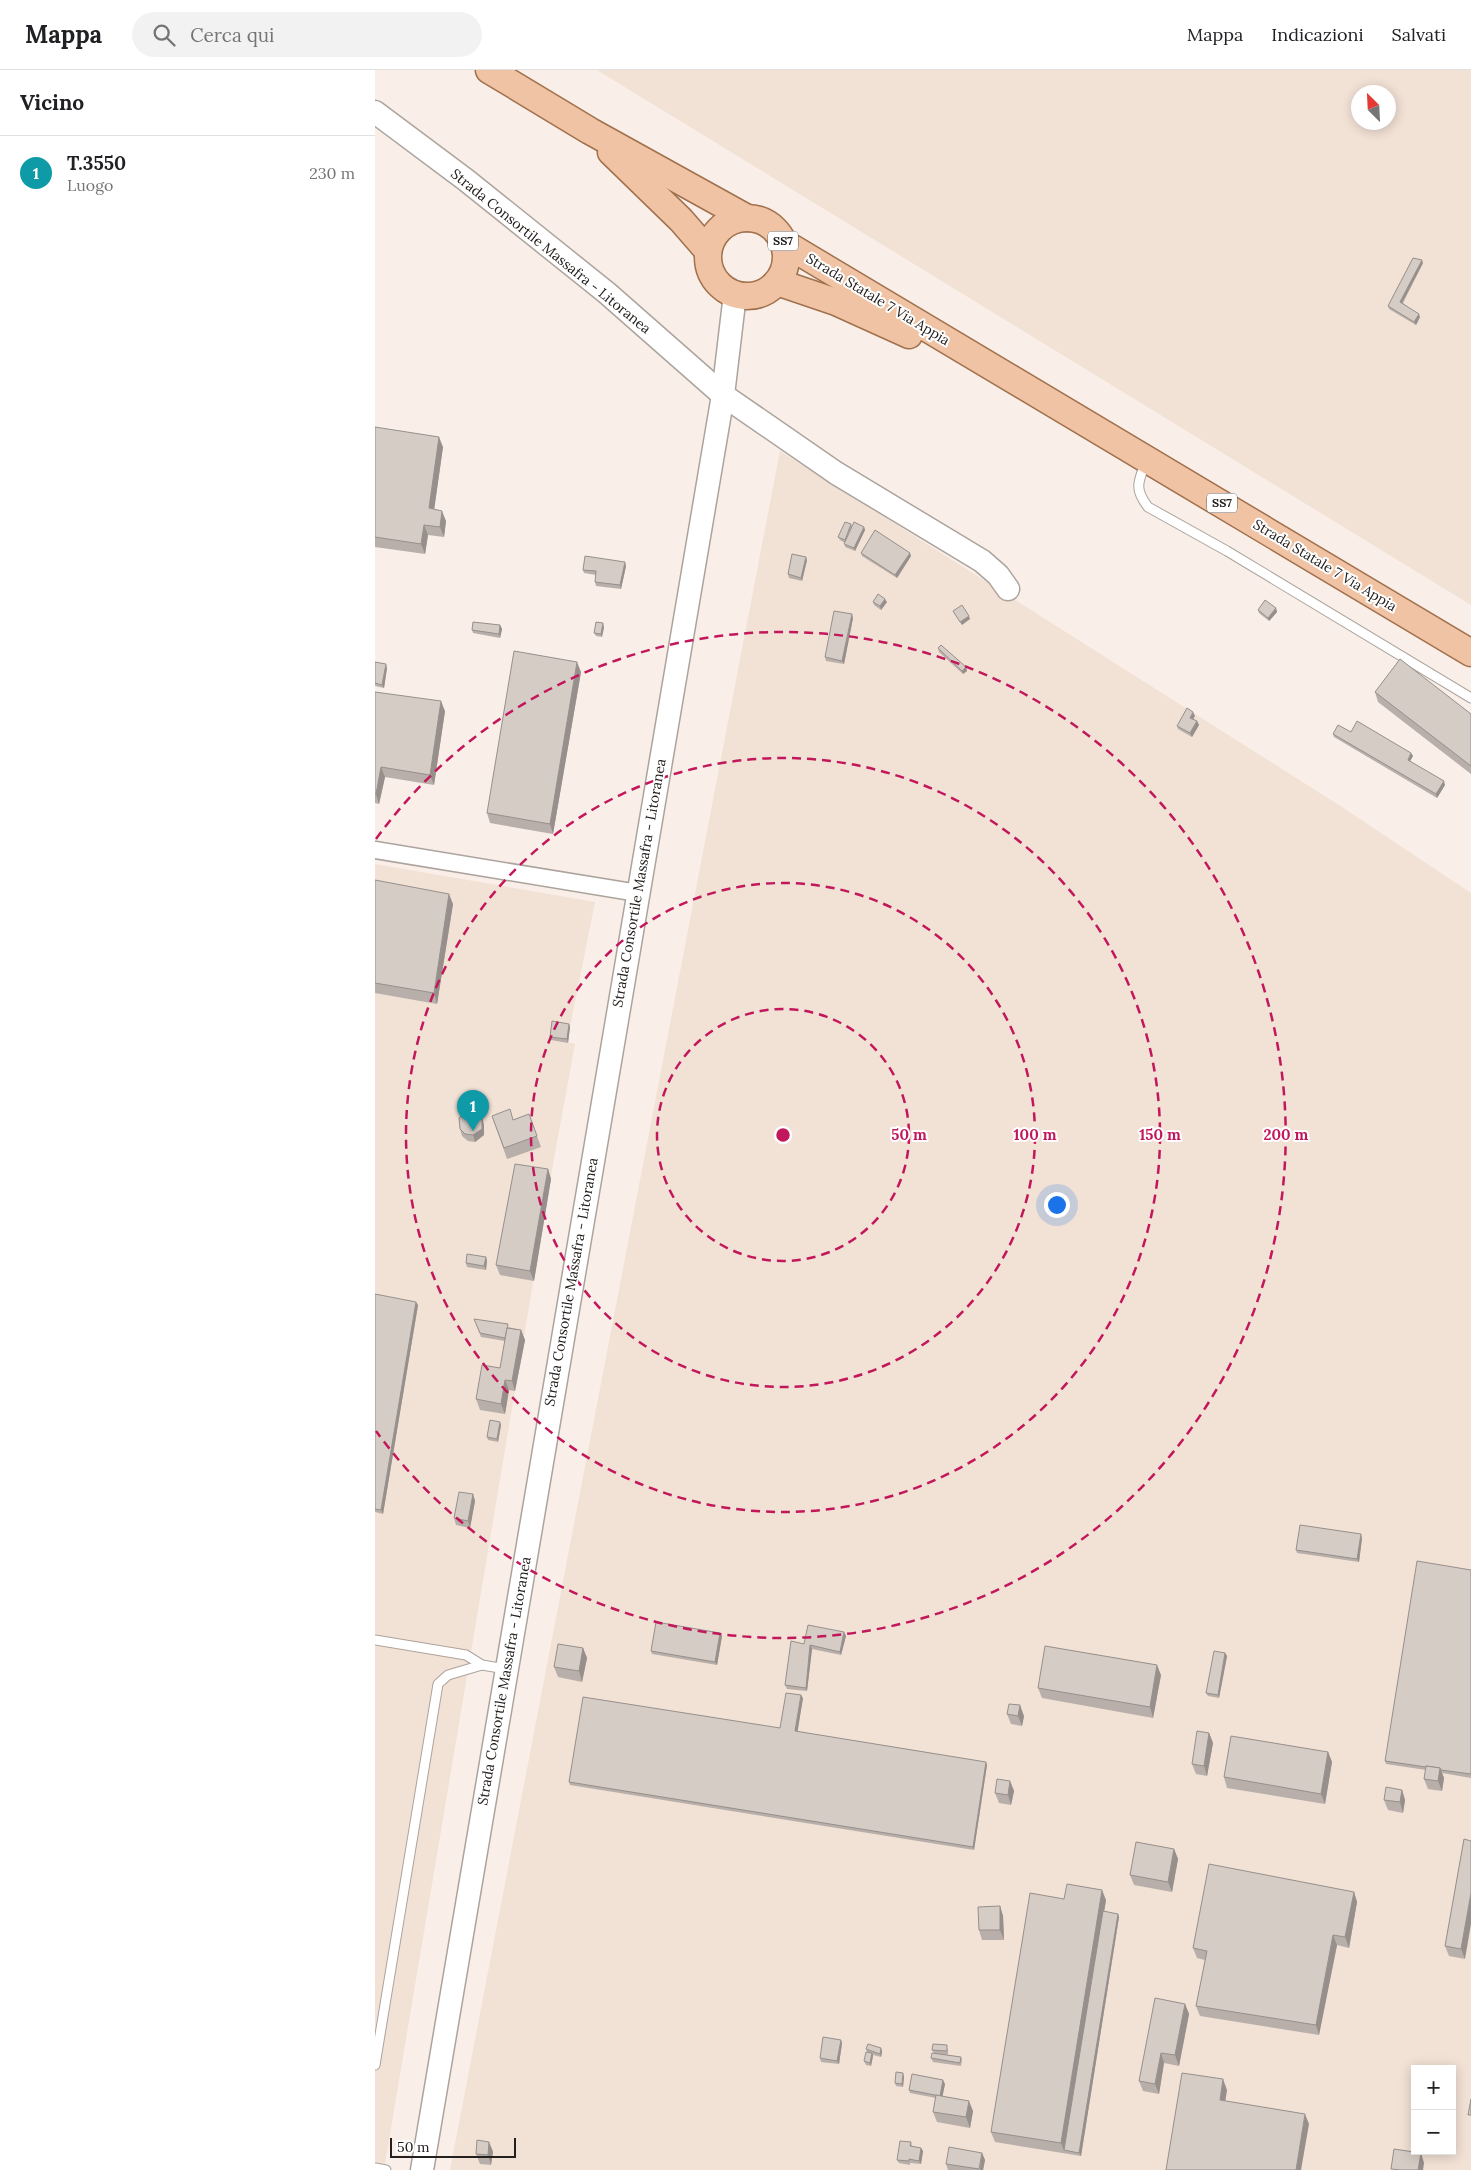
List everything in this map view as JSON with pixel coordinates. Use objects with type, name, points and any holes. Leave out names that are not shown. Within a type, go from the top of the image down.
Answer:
[{"type":"main road","name":"Strada Statale 7 Via Appia","points":[[489,70],[589,131],[747,218],[759,219],[769,224],[784,243],[786,264],[777,282],[835,302],[919,339],[971,355]]},
{"type":"main road","name":"Strada Statale 7 Via Appia","points":[[589,131],[681,220],[708,251],[711,273],[725,290],[735,294]]},
{"type":"main road","points":[[708,251],[717,231],[736,219],[747,218]]},
{"type":"main road","name":"Strada Statale 7 Via Appia","points":[[784,243],[1471,653]]},
{"type":"main road","points":[[735,294],[747,296],[758,294],[769,290],[777,282]]},
{"type":"street","name":"Strada Consortile Massafra - Litoranea","points":[[375,112],[466,180],[607,293],[723,394],[836,474],[982,561],[999,574],[1007,588]]},
{"type":"street","name":"Strada Consortile Massafra - Litoranea","points":[[422,2170],[723,394],[735,294]]},
{"type":"street","points":[[375,850],[638,893]]},
{"type":"lane","points":[[1147,459],[1138,483],[1139,496],[1149,507],[1227,551],[1471,698]]},
{"type":"lane","points":[[375,1640],[466,1655],[482,1666]]},
{"type":"lane","points":[[375,2064],[438,1684],[449,1675],[482,1666],[506,1669]]},
{"type":"lane","points":[[375,2168],[386,2170]]},
{"type":"shaded area","points":[[597,70],[1471,70],[1471,605]]},
{"type":"shaded area","points":[[780,451],[1342,807],[1471,893],[1471,2170],[450,2170]]},
{"type":"shaded area","points":[[375,864],[595,902],[567,1042],[575,1044],[553,1164],[384,2170],[375,2170]]},
{"type":"building","points":[[1413,258],[1422,260],[1400,302],[1419,314],[1414,322],[1388,306]]},
{"type":"building","points":[[375,427],[439,437],[429,508],[442,511],[440,527],[424,525],[421,544],[375,537]]},
{"type":"building","points":[[845,522],[851,524],[845,540],[838,537]]},
{"type":"building","points":[[854,522],[864,527],[854,548],[844,544]]},
{"type":"building","points":[[875,530],[910,553],[895,575],[861,553]]},
{"type":"building","points":[[792,554],[806,557],[801,578],[788,574]]},
{"type":"building","points":[[585,556],[625,562],[620,585],[595,582],[596,571],[583,570]]},
{"type":"building","points":[[878,594],[885,599],[880,606],[873,602]]},
{"type":"building","points":[[1265,600],[1276,608],[1268,618],[1258,610]]},
{"type":"building","points":[[962,605],[969,616],[960,622],[953,611]]},
{"type":"building","points":[[834,611],[852,614],[842,661],[825,657]]},
{"type":"building","points":[[473,622],[500,625],[499,634],[472,630]]},
{"type":"building","points":[[596,622],[603,623],[601,634],[594,633]]},
{"type":"building","points":[[941,645],[966,667],[962,671],[938,648]]},
{"type":"building","points":[[514,651],[577,662],[550,824],[487,813]]},
{"type":"building","points":[[1400,659],[1471,714],[1471,766],[1375,692]]},
{"type":"building","points":[[375,662],[386,664],[382,685],[375,683]]},
{"type":"building","points":[[375,692],[441,701],[430,775],[381,767],[376,794],[375,794]]},
{"type":"building","points":[[1187,708],[1193,712],[1190,718],[1197,721],[1190,733],[1177,726]]},
{"type":"building","points":[[1357,721],[1411,753],[1408,760],[1444,781],[1436,794],[1333,734],[1338,725],[1351,732]]},
{"type":"building","points":[[375,880],[449,894],[434,993],[375,983]]},
{"type":"building","points":[[552,1021],[569,1024],[567,1039],[550,1037]]},
{"type":"building","points":[[510,1109],[513,1120],[529,1114],[537,1136],[504,1148],[492,1116]]},
{"type":"building","points":[[466,1112],[477,1112],[482,1118],[482,1129],[473,1135],[465,1134],[460,1129],[459,1118]]},
{"type":"building","points":[[515,1164],[548,1169],[530,1271],[496,1265]]},
{"type":"building","points":[[467,1254],[486,1257],[484,1266],[466,1263]]},
{"type":"building","points":[[375,1294],[416,1302],[381,1510],[375,1509]]},
{"type":"building","points":[[474,1319],[508,1324],[505,1338],[480,1333]]},
{"type":"building","points":[[507,1328],[521,1330],[512,1381],[505,1380],[501,1404],[476,1399],[482,1365],[500,1368]]},
{"type":"building","points":[[490,1420],[500,1422],[497,1439],[487,1437]]},
{"type":"building","points":[[459,1492],[473,1494],[468,1521],[454,1518]]},
{"type":"building","points":[[1300,1525],[1361,1534],[1357,1559],[1296,1550]]},
{"type":"building","points":[[1417,1561],[1471,1570],[1471,1774],[1385,1761]]},
{"type":"building","points":[[656,1622],[720,1633],[715,1662],[651,1651]]},
{"type":"building","points":[[808,1625],[844,1632],[840,1652],[810,1645],[806,1688],[785,1685],[791,1641],[804,1644]]},
{"type":"building","points":[[558,1644],[583,1648],[579,1671],[554,1667]]},
{"type":"building","points":[[1045,1646],[1157,1665],[1150,1707],[1038,1688]]},
{"type":"building","points":[[1214,1651],[1225,1653],[1218,1695],[1206,1693]]},
{"type":"building","points":[[786,1693],[801,1695],[795,1731],[986,1762],[973,1847],[569,1782],[583,1697],[780,1728]]},
{"type":"building","points":[[1009,1704],[1020,1705],[1018,1716],[1007,1714]]},
{"type":"building","points":[[1197,1731],[1209,1733],[1204,1766],[1192,1764]]},
{"type":"building","points":[[1231,1736],[1328,1752],[1321,1794],[1224,1777]]},
{"type":"building","points":[[1426,1766],[1440,1768],[1438,1781],[1424,1779]]},
{"type":"building","points":[[997,1779],[1010,1781],[1008,1795],[995,1793]]},
{"type":"building","points":[[1386,1787],[1402,1790],[1400,1802],[1384,1800]]},
{"type":"building","points":[[1464,1839],[1471,1841],[1471,1893],[1461,1949],[1445,1946]]},
{"type":"building","points":[[1136,1842],[1174,1849],[1168,1882],[1130,1875]]},
{"type":"building","points":[[1209,1864],[1354,1892],[1345,1937],[1333,1935],[1316,2025],[1196,2006],[1207,1951],[1193,1948]]},
{"type":"building","points":[[1067,1884],[1102,1890],[1061,2143],[991,2132],[1030,1893],[1064,1899]]},
{"type":"building","points":[[1000,1906],[1000,1930],[979,1930],[978,1907]]},
{"type":"building","points":[[1103,1911],[1118,1914],[1079,2153],[1064,2150]]},
{"type":"building","points":[[1155,1998],[1185,2004],[1175,2055],[1161,2053],[1155,2084],[1139,2081]]},
{"type":"building","points":[[823,2037],[841,2040],[837,2061],[820,2058]]},
{"type":"building","points":[[868,2044],[881,2048],[880,2054],[866,2049]]},
{"type":"building","points":[[933,2044],[947,2045],[947,2051],[932,2050]]},
{"type":"building","points":[[866,2052],[872,2053],[870,2063],[864,2061]]},
{"type":"building","points":[[932,2053],[961,2057],[960,2063],[931,2058]]},
{"type":"building","points":[[896,2072],[903,2073],[902,2084],[895,2083]]},
{"type":"building","points":[[1182,2073],[1223,2079],[1220,2100],[1305,2114],[1296,2170],[1166,2170]]},
{"type":"building","points":[[912,2074],[943,2080],[940,2096],[909,2090]]},
{"type":"building","points":[[936,2095],[969,2101],[966,2117],[933,2112]]},
{"type":"building","points":[[1471,2099],[1471,2115],[1468,2115]]},
{"type":"building","points":[[477,2140],[489,2142],[488,2155],[476,2154]]},
{"type":"building","points":[[900,2141],[911,2142],[910,2146],[921,2148],[919,2161],[909,2159],[909,2161],[897,2160]]},
{"type":"building","points":[[949,2147],[982,2153],[979,2169],[946,2164]]},
{"type":"building","points":[[1394,2149],[1411,2152],[1411,2155],[1421,2155],[1418,2170],[1391,2169]]},
{"type":"place","name":"T.3550","points":[[473,1131]]}]
